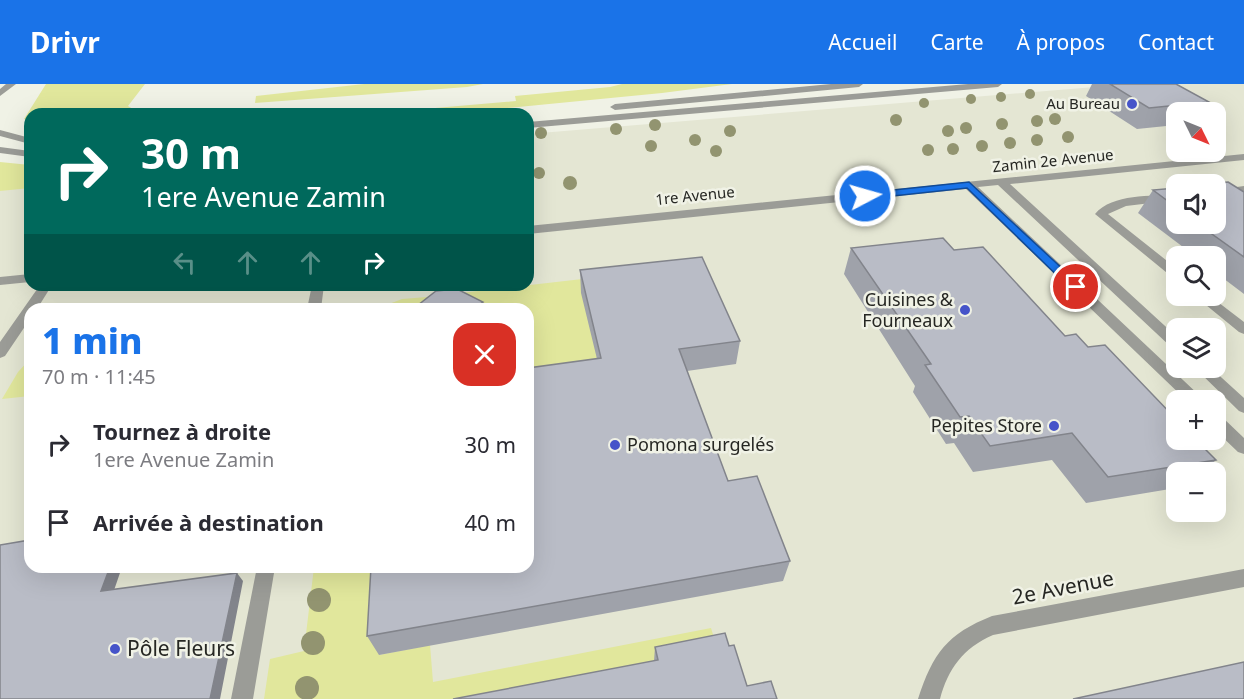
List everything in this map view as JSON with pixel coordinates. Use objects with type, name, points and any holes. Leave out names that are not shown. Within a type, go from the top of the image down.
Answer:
[{"type":"street","points":[[0,98],[0,93],[12,84]]},
{"type":"street","points":[[534,115],[859,84]]},
{"type":"street","points":[[534,124],[998,84]]},
{"type":"street","points":[[0,133],[24,139]]},
{"type":"street","points":[[0,150],[24,153]]},
{"type":"street","name":"Zamin 2e Avenue","points":[[865,196],[1244,157]]},
{"type":"street","points":[[1001,182],[1166,335]]},
{"type":"street","points":[[969,185],[1184,390]]},
{"type":"street","points":[[1226,191],[1244,189]]},
{"type":"street","name":"1re Avenue","points":[[534,229],[865,196]]},
{"type":"street","points":[[1166,198],[1106,207],[1101,214],[1166,266]]},
{"type":"street","points":[[0,281],[24,279]]},
{"type":"street","points":[[1215,306],[1244,329]]},
{"type":"street","points":[[0,353],[24,318]]},
{"type":"street","points":[[1213,378],[1244,407]]},
{"type":"street","points":[[1226,431],[1244,448]]},
{"type":"street","points":[[242,699],[265,573]]},
{"type":"street","name":"2e Avenue","points":[[929,699],[946,659],[967,636],[978,631],[992,626],[1244,578]]},
{"type":"shaded area","points":[[1131,84],[1244,84],[1244,699],[0,699],[0,180],[24,178],[24,291],[534,291],[534,134]]},
{"type":"green space","points":[[46,84],[145,84],[128,106],[131,108],[31,108]]},
{"type":"green space","points":[[364,84],[483,84],[255,103],[256,96]]},
{"type":"green space","points":[[622,84],[732,84],[508,108],[435,108],[516,101],[515,96]]},
{"type":"green space","points":[[0,162],[24,164],[24,189],[0,191]]},
{"type":"green space","points":[[670,269],[602,381],[534,391],[534,303],[464,303],[460,293],[534,291],[534,285]]},
{"type":"green space","points":[[439,296],[439,303],[392,303],[402,299]]},
{"type":"green space","points":[[24,366],[24,397],[2,399]]},
{"type":"green space","points":[[313,573],[383,573],[379,655],[430,645],[433,682],[711,628],[719,654],[560,699],[264,699],[270,659],[304,651]]},
{"type":"building","points":[[1110,84],[1176,84],[1209,102],[1166,102],[1166,106],[1149,108]]},
{"type":"building","points":[[1226,182],[1244,192],[1244,257],[1212,234],[1226,234]]},
{"type":"building","points":[[1166,189],[1166,200],[1153,190]]},
{"type":"building","points":[[943,238],[954,250],[983,247],[1065,336],[1076,334],[1088,347],[1105,345],[1166,409],[1166,450],[1206,450],[1216,460],[1166,462],[1166,468],[1108,477],[1072,433],[990,446],[969,416],[960,417],[925,365],[931,364],[851,248]]},
{"type":"building","name":"Pomona surgelés","points":[[702,257],[740,341],[679,349],[728,481],[757,476],[790,561],[367,636],[371,573],[534,573],[534,367],[601,358],[580,270]]},
{"type":"building","points":[[436,291],[461,291],[483,302],[482,303],[421,303]]},
{"type":"building","name":"Pôle Fleurs","points":[[24,541],[24,573],[108,573],[101,591],[237,573],[210,699],[0,699],[0,545]]},
{"type":"building","points":[[725,633],[729,646],[734,645],[747,686],[771,681],[777,699],[453,699],[658,660],[655,647]]},
{"type":"building","points":[[1244,662],[1244,699],[1073,699]]},
{"type":"place","name":"Au Bureau","points":[[1132,104]]},
{"type":"place","name":"Cuisines & Fourneaux","points":[[965,310]]},
{"type":"place","name":"Pepites Store","points":[[1054,426]]},
{"type":"place","name":"Pomona surgelés","points":[[615,445]]},
{"type":"place","name":"Pôle Fleurs","points":[[115,649]]},
{"type":"route","points":[[865,196],[969,185],[1076,287]]}]
